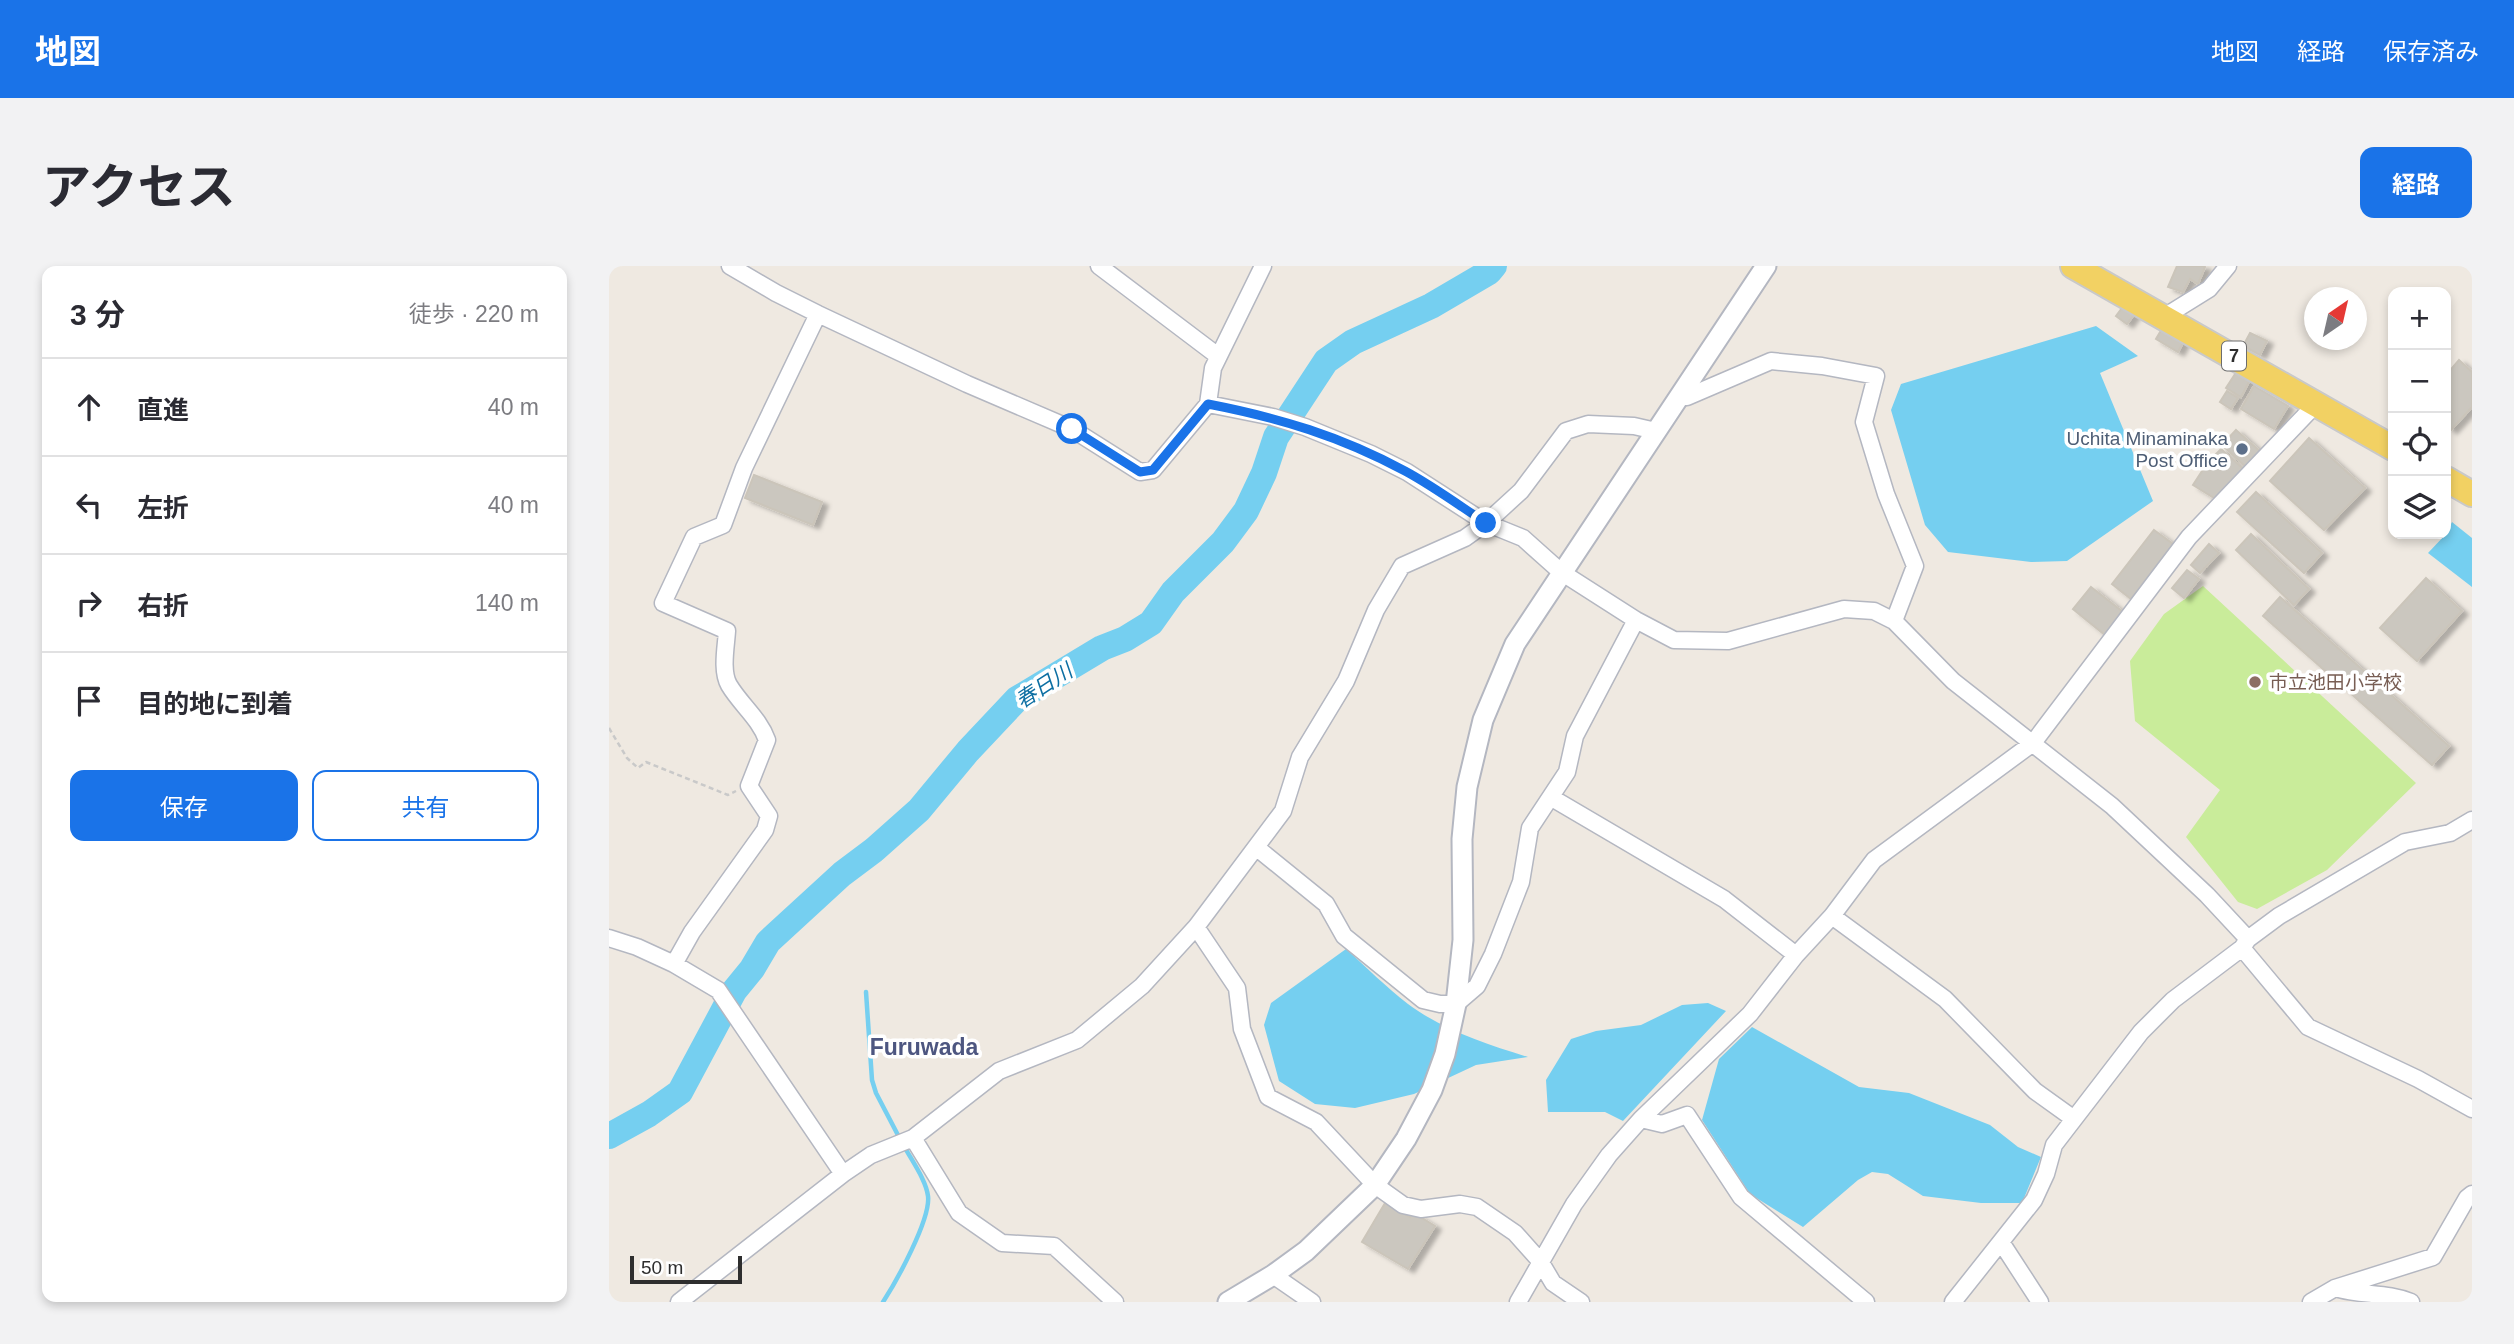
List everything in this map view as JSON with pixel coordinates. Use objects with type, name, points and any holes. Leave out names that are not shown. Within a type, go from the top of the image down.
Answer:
[{"type":"main road","name":"7","points":[[2073,266],[2388,445]]},
{"type":"main road","points":[[2451,482],[2472,494]]},
{"type":"street","points":[[1099,266],[1219,356]]},
{"type":"street","points":[[741,269],[818,314],[967,384],[1072,429],[1140,472],[1153,470],[1208,404],[1213,368],[1263,266]]},
{"type":"street","points":[[1227,1302],[1273,1275],[1305,1251],[1375,1185],[1406,1139],[1432,1090],[1445,1054],[1456,1004],[1463,940],[1462,839],[1467,787],[1483,720],[1515,644],[1766,266]]},
{"type":"street","points":[[2164,317],[2209,289],[2228,266]]},
{"type":"street","points":[[674,964],[692,932],[765,830],[769,816],[749,786],[767,740],[762,726],[728,683],[725,660],[727,631],[663,603],[694,537],[723,525],[744,468],[818,314]]},
{"type":"street","points":[[1680,397],[1687,397],[1771,361],[1822,366],[1876,376],[1864,422],[1886,494],[1915,566],[1893,621]]},
{"type":"street","points":[[1518,1302],[1574,1204],[1609,1155],[1641,1119],[1750,1014],[1796,955],[1832,916],[1874,860],[2033,743],[2189,537],[2317,403]]},
{"type":"street","points":[[1208,404],[1273,417],[1305,427],[1407,472],[1486,523],[1523,538],[1561,572],[1636,621],[1674,640],[1728,641],[1843,609],[1874,611],[1893,621],[1953,681],[2112,806],[2207,895],[2308,1027],[2418,1079],[2472,1109]]},
{"type":"street","points":[[679,1302],[843,1174],[871,1155],[913,1138],[999,1071],[1077,1040],[1142,986],[1196,927],[1283,811],[1300,757],[1346,681],[1376,610],[1402,566],[1465,538],[1486,523],[1521,491],[1566,431],[1588,424],[1634,426],[1656,431]]},
{"type":"street","points":[[1257,848],[1326,904],[1344,936],[1423,1000],[1456,1004],[1477,986],[1493,954],[1521,882],[1530,828],[1567,772],[1575,736],[1636,621]]},
{"type":"street","points":[[1552,798],[1724,899],[1796,955]]},
{"type":"street","points":[[1953,1302],[2034,1200],[2046,1174],[2054,1145],[2141,1032],[2173,1000],[2279,916],[2405,842],[2450,833],[2472,820]]},
{"type":"street","points":[[1832,916],[1945,999],[2035,1091],[2074,1119]]},
{"type":"street","points":[[1196,927],[1237,988],[1242,1029],[1268,1097],[1316,1122],[1375,1185],[1403,1205],[1421,1209],[1460,1204],[1477,1207],[1515,1233],[1540,1261],[1553,1283],[1581,1302]]},
{"type":"street","points":[[609,938],[674,964],[718,990],[843,1174]]},
{"type":"street","points":[[1641,1119],[1663,1124],[1687,1115],[1741,1197],[1866,1302]]},
{"type":"street","points":[[913,1138],[959,1213],[1002,1243],[1053,1246],[1115,1302]]},
{"type":"street","points":[[2311,1302],[2335,1288],[2433,1257],[2472,1194]]},
{"type":"street","points":[[2001,1242],[2040,1302]]},
{"type":"street","points":[[1273,1275],[1312,1302]]},
{"type":"street","points":[[2335,1288],[2357,1294],[2394,1295],[2411,1302]]},
{"type":"path","points":[[609,728],[627,758],[638,768],[646,761],[728,794],[749,786]]},
{"type":"green space","points":[[2203,586],[2416,783],[2327,870],[2257,909],[2238,902],[2186,837],[2220,790],[2135,721],[2130,661],[2164,614]]},
{"type":"water","points":[[2096,326],[2138,356],[2100,373],[2153,501],[2067,561],[2031,562],[1948,552],[1925,525],[1891,410],[1901,384]]},
{"type":"water","points":[[2452,522],[2472,538],[2472,587],[2428,553],[2441,539],[2451,539]]},
{"type":"water","points":[[1346,949],[1421,1013],[1465,1035],[1528,1057],[1476,1065],[1414,1094],[1355,1108],[1315,1104],[1279,1081],[1264,1025],[1271,1003]]},
{"type":"water","points":[[1708,1003],[1726,1011],[1623,1121],[1605,1112],[1548,1112],[1546,1080],[1571,1039],[1596,1031],[1641,1025],[1682,1005]]},
{"type":"water","points":[[1752,1027],[1859,1087],[1909,1093],[1990,1125],[2018,1147],[2041,1157],[2022,1203],[1981,1203],[1923,1196],[1888,1174],[1872,1172],[1858,1180],[1803,1227],[1750,1194],[1702,1120],[1719,1059]]},
{"type":"building","points":[[2177,266],[2205,267],[2198,284],[2190,279],[2183,292],[2168,287]]},
{"type":"building","points":[[2125,304],[2136,312],[2127,324],[2116,316]]},
{"type":"building","points":[[2163,327],[2185,339],[2178,352],[2156,339]]},
{"type":"building","points":[[2250,333],[2267,341],[2260,355],[2243,346]]},
{"type":"building","points":[[2459,360],[2472,372],[2472,407],[2451,430],[2451,413],[2451,369]]},
{"type":"building","points":[[2237,371],[2251,378],[2241,397],[2226,388]]},
{"type":"building","points":[[2254,386],[2288,406],[2274,429],[2241,409]]},
{"type":"building","points":[[2227,391],[2238,398],[2231,409],[2220,402]]},
{"type":"building","points":[[2236,430],[2262,453],[2248,469],[2222,445]]},
{"type":"building","points":[[2309,438],[2365,488],[2324,530],[2270,481]]},
{"type":"building","points":[[2221,449],[2247,472],[2219,501],[2193,485],[2208,462]]},
{"type":"building","points":[[754,475],[822,502],[813,525],[745,498]]},
{"type":"building","points":[[2256,492],[2322,553],[2304,573],[2237,512]]},
{"type":"building","points":[[2154,530],[2173,544],[2131,599],[2112,584]]},
{"type":"building","points":[[2251,534],[2309,589],[2294,605],[2236,550]]},
{"type":"building","points":[[2209,544],[2219,553],[2200,573],[2191,565]]},
{"type":"building","points":[[2187,570],[2199,579],[2184,598],[2172,588]]},
{"type":"building","points":[[2426,578],[2462,611],[2417,661],[2380,628]]},
{"type":"building","points":[[2091,587],[2123,612],[2105,635],[2073,609]]},
{"type":"building","points":[[2280,597],[2449,746],[2432,765],[2263,616]]},
{"type":"building","points":[[1385,1203],[1410,1217],[1412,1212],[1435,1226],[1408,1269],[1362,1242]]},
{"type":"waterway","name":"春日川","points":[[609,1136],[649,1114],[680,1092],[734,991],[752,969],[768,942],[842,874],[919,810],[968,751],[1017,699],[1102,648],[1125,639],[1151,623],[1173,592],[1223,542],[1246,511],[1264,473],[1276,437],[1326,361],[1353,342],[1431,306],[1489,272],[1494,266]]},
{"type":"waterway","points":[[866,992],[872,1080],[900,1139]]},
{"type":"waterway","points":[[883,1302],[911,1250],[927,1206],[925,1184],[904,1146]]},
{"type":"place","name":"Uchita Minaminaka Post Office","points":[[2242,449]]},
{"type":"place","name":"市立池田小学校","points":[[2255,682]]},
{"type":"district","name":"Furuwada","points":[[924,1047]]},
{"type":"route","points":[[1072,429],[1140,472],[1153,470],[1208,404],[1273,417],[1371,454],[1407,472],[1486,523]]}]
